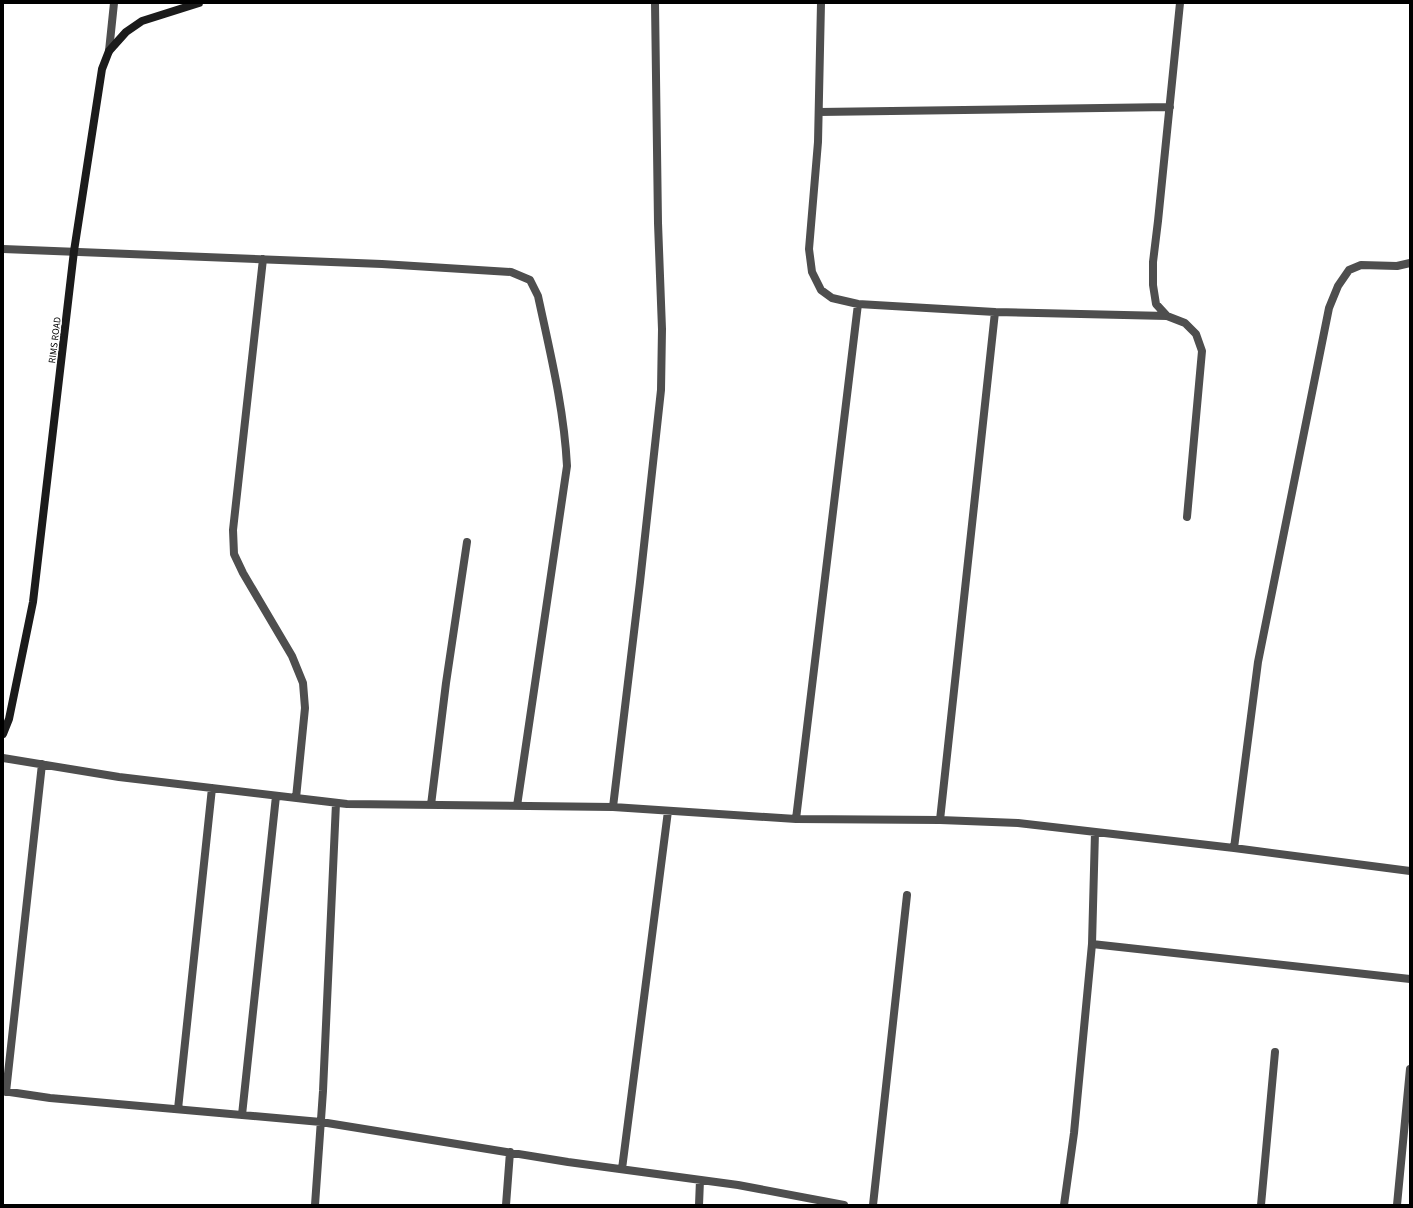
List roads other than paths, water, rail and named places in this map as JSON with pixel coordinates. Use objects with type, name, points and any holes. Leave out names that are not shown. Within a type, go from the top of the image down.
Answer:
[{"type":"street","points":[[109,51],[114,3]]},
{"type":"street","name":"RIMS ROAD","points":[[3,734],[9,719],[33,602],[74,251],[102,69],[109,51],[126,32],[142,22],[199,3]]},
{"type":"street","points":[[613,807],[661,390],[662,329],[658,223],[655,3]]},
{"type":"street","points":[[821,3],[818,142],[809,248],[812,272],[821,290],[832,298],[858,304],[995,312],[1167,316],[1185,323],[1196,334],[1202,351],[1187,517]]},
{"type":"street","points":[[1167,316],[1156,304],[1153,285],[1153,262],[1180,3]]},
{"type":"street","points":[[818,112],[1170,106]]},
{"type":"street","points":[[3,249],[382,264],[511,272],[530,280],[538,296],[562,406],[566,436],[567,466],[517,806]]},
{"type":"street","points":[[263,259],[233,530],[234,554],[292,656],[303,683],[305,708],[296,798]]},
{"type":"street","points":[[1234,848],[1258,662],[1329,308],[1338,286],[1348,270],[1361,265],[1397,266],[1410,263]]},
{"type":"street","points":[[796,819],[858,304]]},
{"type":"street","points":[[940,820],[995,312]]},
{"type":"street","points":[[431,805],[446,683],[467,542]]},
{"type":"street","points":[[3,758],[119,777],[336,803],[613,807],[796,819],[940,820],[1018,823],[1234,848],[1410,872]]},
{"type":"street","points":[[42,764],[5,1092],[50,1098],[321,1122],[622,1169],[738,1185],[844,1205]]},
{"type":"street","points":[[178,1110],[212,788]]},
{"type":"street","points":[[242,1115],[276,796]]},
{"type":"street","points":[[315,1205],[321,1122],[336,803]]},
{"type":"street","points":[[622,1169],[668,811]]},
{"type":"street","points":[[1064,1205],[1074,1133],[1092,944],[1095,832]]},
{"type":"street","points":[[874,1205],[907,895]]},
{"type":"street","points":[[1092,944],[1410,979]]},
{"type":"street","points":[[1261,1205],[1275,1052]]},
{"type":"street","points":[[1397,1205],[1410,1069]]},
{"type":"street","points":[[506,1205],[510,1152]]},
{"type":"street","points":[[699,1205],[700,1180]]}]
